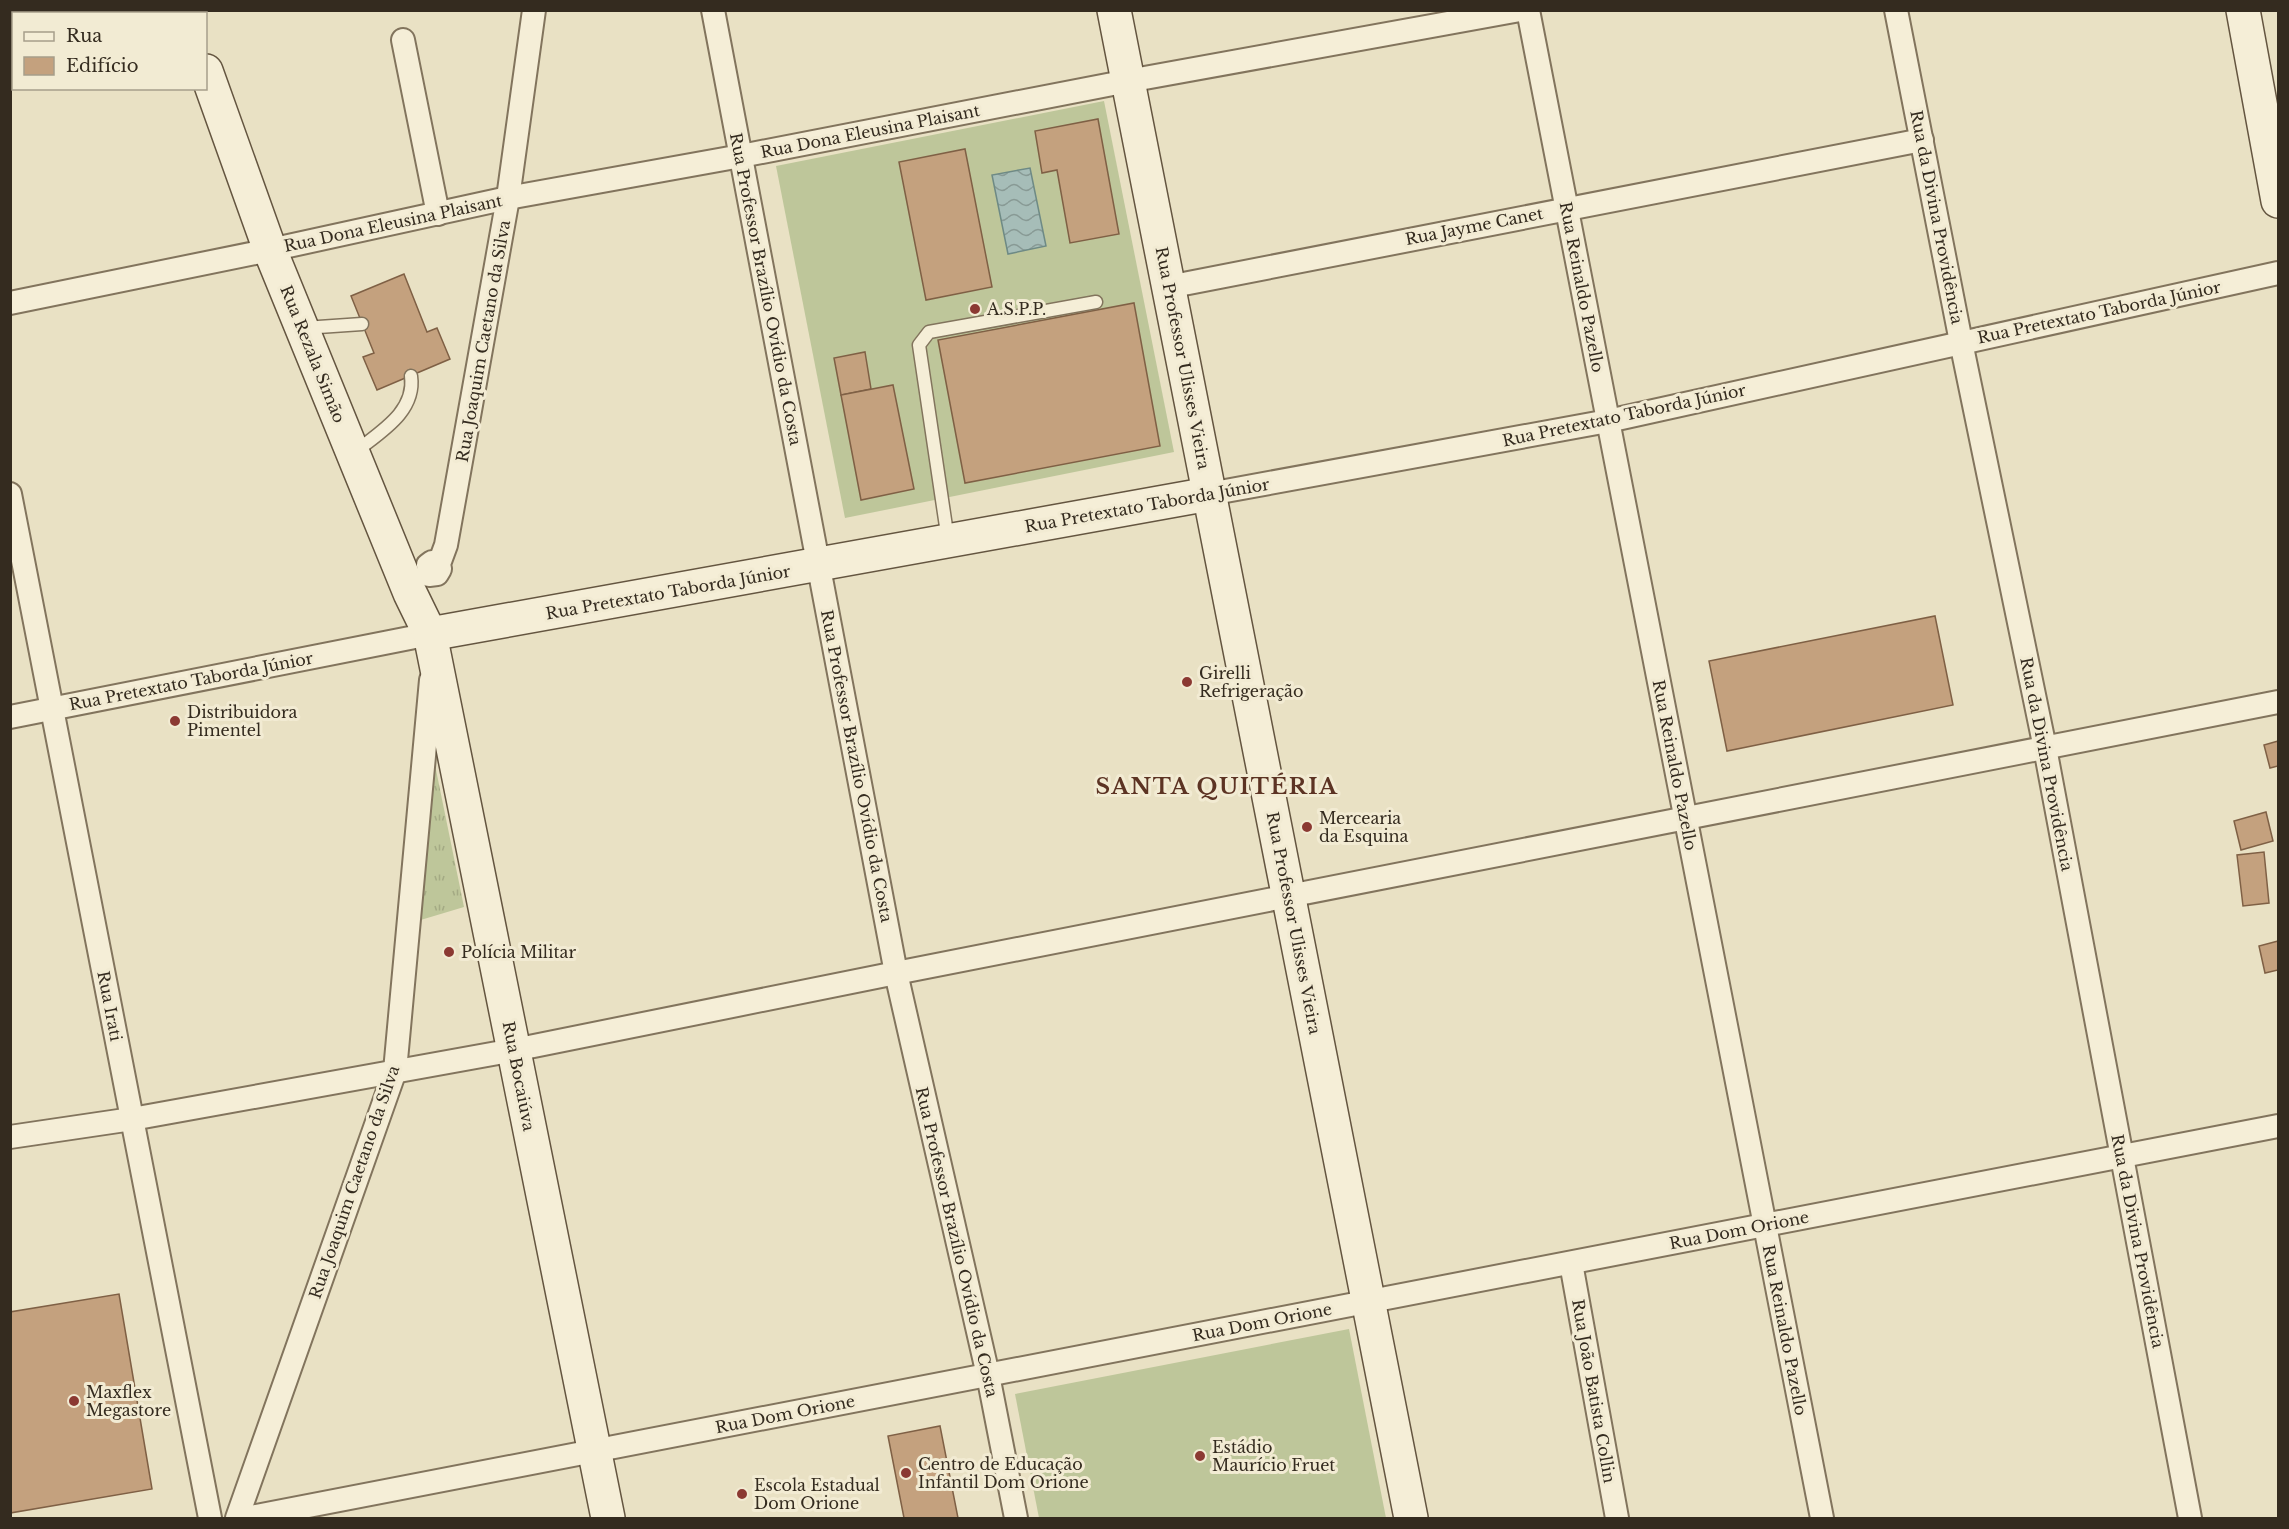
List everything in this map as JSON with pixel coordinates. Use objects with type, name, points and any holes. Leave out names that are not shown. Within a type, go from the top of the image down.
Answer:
[{"type":"street","name":"Rua Joaquim Caetano da Silva","points":[[439,564],[446,545],[508,198],[534,10]]},
{"type":"street","name":"Rua Professor Brazílio Ovídio da Costa","points":[[713,10],[896,973],[988,1375],[1016,1518]]},
{"type":"street","name":"Rua Professor Ulisses Vieira","points":[[1114,10],[1411,1518]]},
{"type":"street","name":"Rua Dona Eleusina Plaisant","points":[[10,303],[508,198],[1520,10]]},
{"type":"street","name":"Rua Reinaldo Pazello","points":[[1528,10],[1822,1518]]},
{"type":"street","name":"Rua da Divina Providência","points":[[1896,10],[1961,342],[2045,748],[2190,1518]]},
{"type":"street","points":[[2243,10],[2278,201]]},
{"type":"street","points":[[403,40],[438,214]]},
{"type":"street","name":"Rua Rezala Simão","points":[[207,74],[270,250],[432,644]]},
{"type":"street","name":"Rua Jayme Canet","points":[[1168,287],[1922,140]]},
{"type":"street","name":"Rua Pretextato Taborda Júnior","points":[[10,717],[432,644],[819,565],[1608,421],[2278,273]]},
{"type":"street","name":"Rua Irati","points":[[10,494],[210,1518]]},
{"type":"street","name":"Rua Joaquim Caetano da Silva","points":[[237,1518],[395,1071],[432,644]]},
{"type":"street","name":"Rua Bocaiúva","points":[[432,644],[608,1518]]},
{"type":"street","points":[[10,1137],[132,1119],[514,1050],[2278,702]]},
{"type":"street","name":"Rua Dom Orione","points":[[246,1518],[2278,1126]]},
{"type":"street","name":"Rua João Batista Collin","points":[[1571,1263],[1617,1518]]},
{"type":"lane","points":[[948,542],[919,345],[929,332],[1096,302]]},
{"type":"lane","points":[[302,328],[362,324]]},
{"type":"lane","points":[[354,453],[405,410],[413,387],[411,376]]},
{"type":"green space","name":"A.S.P.P.","points":[[1104,101],[1174,452],[845,518],[776,166]]},
{"type":"green space","points":[[434,760],[464,907],[414,922]]},
{"type":"green space","name":"Estádio Maurício Fruet","points":[[1349,1329],[1386,1518],[1039,1518],[1015,1394]]},
{"type":"water","points":[[1030,168],[1046,246],[1008,254],[992,175]]},
{"type":"building","points":[[1098,119],[1119,234],[1070,243],[1057,170],[1042,173],[1035,131]]},
{"type":"building","points":[[965,149],[992,287],[926,300],[899,162]]},
{"type":"building","points":[[404,274],[427,332],[437,328],[450,359],[377,390],[363,357],[374,353],[351,296]]},
{"type":"building","points":[[1134,303],[1160,446],[965,483],[938,340]]},
{"type":"building","points":[[865,352],[871,389],[841,395],[834,358]]},
{"type":"building","points":[[893,385],[914,489],[861,500],[841,395]]},
{"type":"building","points":[[1935,616],[1953,705],[1727,751],[1709,661]]},
{"type":"building","points":[[2278,741],[2278,766],[2270,768],[2264,745]]},
{"type":"building","points":[[2266,812],[2273,841],[2241,850],[2234,821]]},
{"type":"building","points":[[2264,852],[2269,903],[2243,906],[2237,855]]},
{"type":"building","points":[[2278,941],[2278,970],[2265,973],[2259,946]]},
{"type":"building","name":"Maxflex Megastore","points":[[119,1294],[152,1489],[10,1513],[10,1312]]},
{"type":"building","points":[[940,1426],[958,1518],[904,1518],[888,1436]]},
{"type":"place","name":"A.S.P.P.","points":[[975,309]]},
{"type":"place","name":"Girelli Refrigeração","points":[[1187,682]]},
{"type":"place","name":"Distribuidora Pimentel","points":[[175,721]]},
{"type":"place","name":"Mercearia da Esquina","points":[[1307,827]]},
{"type":"place","name":"Polícia Militar","points":[[449,952]]},
{"type":"place","name":"Maxflex Megastore","points":[[74,1401]]},
{"type":"place","name":"Estádio Maurício Fruet","points":[[1200,1456]]},
{"type":"place","name":"Centro de Educação Infantil Dom Orione","points":[[906,1473]]},
{"type":"place","name":"Escola Estadual Dom Orione","points":[[742,1494]]},
{"type":"district","name":"SANTA QUITÉRIA","points":[[1217,786]]}]
